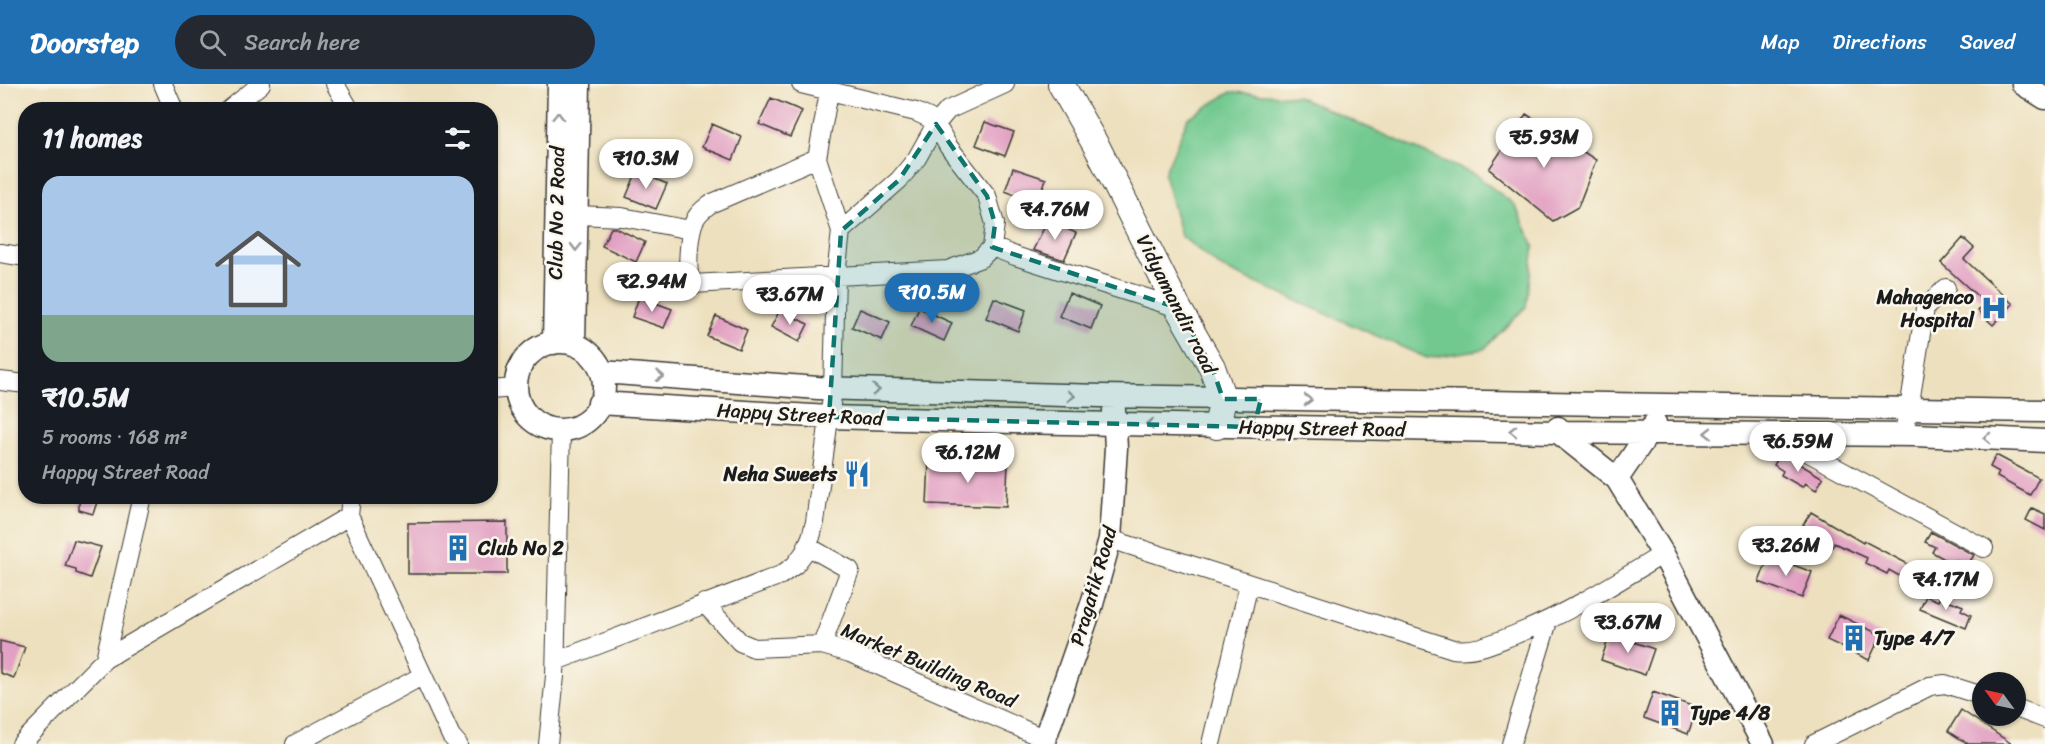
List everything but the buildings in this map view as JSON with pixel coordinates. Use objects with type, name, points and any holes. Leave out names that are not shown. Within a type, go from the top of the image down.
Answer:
[{"type":"main road","name":"Vidyamandir road","points":[[1061,84],[1098,149],[1178,308],[1212,368],[1223,399]]},
{"type":"main road","points":[[1217,426],[1223,399]]},
{"type":"street","points":[[163,84],[171,102]]},
{"type":"street","points":[[239,102],[261,84]]},
{"type":"street","points":[[335,84],[345,102]]},
{"type":"street","name":"Club No 2 Road","points":[[559,84],[564,343]]},
{"type":"street","name":"Club No 2 Road","points":[[564,343],[577,215],[579,84]]},
{"type":"street","points":[[801,84],[916,112],[929,118],[936,124],[948,146],[987,196],[995,224],[992,247],[981,258],[948,270],[692,284],[688,276],[691,230],[701,211],[710,204],[817,158]]},
{"type":"street","points":[[841,231],[899,180],[916,158],[936,124],[948,110],[956,104],[1005,84]]},
{"type":"street","points":[[2023,84],[2045,98]]},
{"type":"street","points":[[556,661],[781,575],[795,565],[807,546],[815,522],[833,389],[836,276],[841,231],[817,158],[829,92]]},
{"type":"street","points":[[577,215],[622,217],[691,230]]},
{"type":"street","points":[[992,247],[1178,308]]},
{"type":"street","points":[[0,253],[18,256]]},
{"type":"street","points":[[1903,435],[1925,308],[1946,288]]},
{"type":"street","points":[[564,343],[595,359],[602,372],[604,387],[594,415],[583,424],[561,430],[541,426],[529,418],[521,407],[516,388],[521,367],[529,356],[540,347],[564,343]]},
{"type":"street","name":"Happy Street Road","points":[[602,372],[833,389],[1115,397],[2045,411]]},
{"type":"street","points":[[0,381],[18,383]]},
{"type":"street","points":[[498,389],[516,388]]},
{"type":"street","name":"Pragatik Road","points":[[1044,742],[1092,604],[1110,539],[1116,448],[1113,424],[1115,397]]},
{"type":"street","points":[[1182,426],[1188,398]]},
{"type":"street","points":[[1254,427],[1261,399]]},
{"type":"street","points":[[1557,402],[1558,432],[1617,479],[1663,554],[1763,744]]},
{"type":"street","name":"Happy Street Road","points":[[599,403],[829,417],[1182,426],[1903,435],[2045,441]]},
{"type":"street","points":[[1617,479],[1650,433],[1666,404]]},
{"type":"street","points":[[548,744],[556,661],[561,430]]},
{"type":"street","points":[[1775,434],[1797,440],[1807,452],[1984,549]]},
{"type":"street","points":[[105,659],[140,504]]},
{"type":"street","points":[[350,504],[349,516],[422,676],[451,736],[458,744]]},
{"type":"street","points":[[21,744],[105,659],[349,516]]},
{"type":"street","points":[[1110,539],[1453,649],[1466,651],[1479,649],[1571,610],[1663,554]]},
{"type":"street","points":[[807,546],[850,570],[822,645]]},
{"type":"street","points":[[1211,744],[1249,584]]},
{"type":"street","name":"Market Building Road","points":[[704,603],[740,642],[748,646],[754,648],[822,645],[850,653],[1044,742]]},
{"type":"street","points":[[1511,744],[1548,621]]},
{"type":"street","points":[[295,744],[422,676]]},
{"type":"street","points":[[1814,744],[1930,686],[1945,684],[1972,693]]},
{"type":"street","points":[[2026,712],[2045,719]]},
{"type":"highlighted area","points":[[936,124],[987,196],[995,224],[992,247],[1178,308],[1212,367],[1223,399],[1261,399],[1254,427],[829,417],[841,231],[899,180]]},
{"type":"green space","points":[[1231,92],[1297,96],[1475,175],[1515,205],[1534,246],[1526,307],[1484,349],[1427,358],[1222,268],[1181,236],[1164,174],[1188,118]]},
{"type":"place","name":"Mahagenco Hospital","points":[[1994,308]]},
{"type":"place","name":"Neha Sweets","points":[[857,474]]},
{"type":"place","name":"Club No 2","points":[[458,548]]},
{"type":"place","name":"Type 4/7","points":[[1854,638]]},
{"type":"place","name":"Type 4/8","points":[[1670,713]]}]
